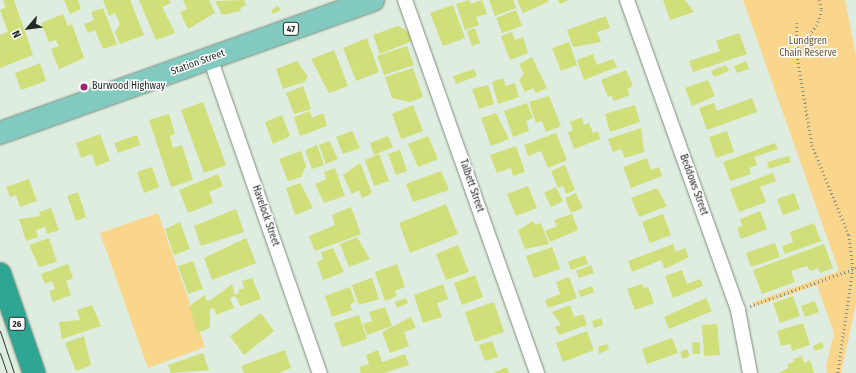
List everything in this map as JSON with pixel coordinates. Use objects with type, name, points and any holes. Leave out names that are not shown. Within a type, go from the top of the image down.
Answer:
[{"type":"highway","name":"26","points":[[0,274],[34,373]]},
{"type":"main road","name":"Station Street","points":[[0,133],[373,0]]},
{"type":"street","name":"Talbett Street","points":[[405,0],[537,373]]},
{"type":"street","name":"Beddows Street","points":[[626,0],[738,310],[750,373]]},
{"type":"street","name":"Havelock Street","points":[[210,58],[320,373]]},
{"type":"path","points":[[797,55],[817,25],[822,10],[820,0]]},
{"type":"path","points":[[797,23],[797,55],[812,145],[848,234],[855,268],[838,373]]},
{"type":"path","points":[[738,310],[855,268]]},
{"type":"green space","name":"Lundgren Chain Reserve","points":[[743,0],[845,0],[856,56],[856,304],[841,373],[827,373],[826,366],[834,333],[817,285],[753,307],[752,303],[839,271]]},
{"type":"green space","points":[[158,213],[205,347],[148,368],[100,233]]},
{"type":"building","points":[[3,0],[14,0],[33,55],[0,68],[0,35],[8,32],[0,10],[6,7]]},
{"type":"building","points":[[64,0],[78,0],[81,9],[70,14]]},
{"type":"building","points":[[103,0],[130,0],[144,35],[120,44],[115,32],[120,24],[115,13],[109,16]]},
{"type":"building","points":[[139,0],[169,0],[171,3],[162,7],[175,33],[156,40]]},
{"type":"building","points":[[183,0],[209,0],[215,13],[188,29],[180,12],[187,9]]},
{"type":"building","points":[[244,0],[246,5],[240,8],[241,11],[222,15],[215,1]]},
{"type":"building","points":[[469,0],[471,4],[482,0],[487,14],[476,17],[479,25],[465,30],[456,4]]},
{"type":"building","points":[[489,0],[513,0],[516,8],[495,16]]},
{"type":"building","points":[[517,0],[548,0],[548,2],[523,13]]},
{"type":"building","points":[[558,0],[569,0],[560,4]]},
{"type":"building","points":[[663,0],[685,0],[694,12],[670,20]]},
{"type":"building","points":[[453,5],[465,38],[443,46],[430,13]]},
{"type":"building","points":[[278,6],[281,10],[273,14],[271,10]]},
{"type":"building","points":[[103,8],[117,44],[103,49],[95,30],[88,33],[84,24],[94,20],[91,12]]},
{"type":"building","points":[[516,10],[522,26],[502,33],[496,18]]},
{"type":"building","points":[[63,14],[68,26],[72,24],[84,58],[59,69],[51,49],[59,46],[56,40],[49,42],[41,23]]},
{"type":"building","points":[[606,16],[610,28],[597,32],[601,42],[573,47],[567,30]]},
{"type":"building","points":[[398,26],[409,32],[412,41],[380,54],[373,35]]},
{"type":"building","points":[[475,28],[480,43],[472,46],[467,31]]},
{"type":"building","points":[[512,32],[515,40],[523,37],[528,53],[510,60],[501,36]]},
{"type":"building","points":[[739,33],[747,54],[693,72],[689,61],[720,51],[716,41]]},
{"type":"building","points":[[367,38],[379,72],[356,81],[343,48]]},
{"type":"building","points":[[569,42],[577,65],[561,71],[552,48]]},
{"type":"building","points":[[407,46],[414,65],[384,75],[377,56]]},
{"type":"building","points":[[334,50],[348,86],[329,93],[311,59]]},
{"type":"building","points":[[593,54],[597,65],[613,59],[617,67],[584,80],[577,60]]},
{"type":"building","points":[[532,57],[547,88],[536,93],[533,88],[525,92],[519,80],[524,74],[519,64]]},
{"type":"building","points":[[297,61],[308,77],[304,82],[283,89],[276,69]]},
{"type":"building","points":[[746,61],[749,69],[737,73],[734,66]]},
{"type":"building","points":[[40,63],[46,81],[21,90],[15,73]]},
{"type":"building","points":[[726,65],[729,71],[714,77],[711,71]]},
{"type":"building","points":[[413,68],[423,97],[410,102],[392,98],[385,77]]},
{"type":"building","points":[[474,69],[477,76],[456,84],[453,76]]},
{"type":"building","points":[[626,70],[633,86],[627,89],[630,95],[614,101],[611,95],[608,97],[601,80]]},
{"type":"building","points":[[503,78],[506,86],[515,83],[519,97],[498,104],[492,82]]},
{"type":"building","points":[[708,80],[715,96],[692,106],[685,88]]},
{"type":"building","points":[[488,85],[494,104],[479,109],[472,89]]},
{"type":"building","points":[[303,86],[311,109],[294,114],[286,93]]},
{"type":"building","points":[[549,96],[561,126],[546,132],[542,121],[536,123],[529,102]]},
{"type":"building","points":[[752,98],[757,112],[707,130],[699,108],[714,103],[717,111]]},
{"type":"building","points":[[203,102],[226,165],[204,173],[181,110]]},
{"type":"building","points":[[527,103],[533,118],[526,121],[529,131],[513,137],[504,111]]},
{"type":"building","points":[[413,105],[423,131],[401,139],[392,114]]},
{"type":"building","points":[[635,105],[640,122],[610,132],[605,114]]},
{"type":"building","points":[[310,111],[312,118],[323,113],[327,126],[300,136],[294,117]]},
{"type":"building","points":[[496,113],[509,139],[491,146],[481,118]]},
{"type":"building","points":[[169,114],[175,134],[170,136],[173,148],[182,145],[193,180],[171,187],[149,120]]},
{"type":"building","points":[[282,115],[290,136],[273,144],[265,122]]},
{"type":"building","points":[[582,117],[584,125],[589,123],[593,133],[598,131],[600,139],[574,149],[568,132],[573,130],[570,122]]},
{"type":"building","points":[[641,128],[644,152],[625,158],[621,149],[613,152],[608,139]]},
{"type":"building","points":[[352,131],[360,148],[343,154],[336,137]]},
{"type":"building","points":[[727,131],[734,152],[716,158],[709,137]]},
{"type":"building","points":[[556,133],[567,160],[548,168],[541,151],[528,156],[524,145]]},
{"type":"building","points":[[100,134],[110,161],[96,166],[92,154],[81,158],[76,143]]},
{"type":"building","points":[[137,135],[140,145],[118,153],[114,143]]},
{"type":"building","points":[[388,136],[393,147],[374,155],[370,143]]},
{"type":"building","points":[[428,136],[438,159],[418,167],[408,144]]},
{"type":"building","points":[[329,141],[338,159],[326,164],[319,145]]},
{"type":"building","points":[[775,143],[778,149],[754,157],[757,165],[749,168],[751,174],[730,181],[723,162]]},
{"type":"building","points":[[317,145],[324,165],[312,169],[305,150]]},
{"type":"building","points":[[516,146],[525,172],[513,176],[511,168],[497,173],[490,155]]},
{"type":"building","points":[[400,150],[407,171],[396,175],[388,154]]},
{"type":"building","points":[[301,151],[306,166],[301,177],[288,181],[279,159]]},
{"type":"building","points":[[379,154],[389,181],[374,186],[365,160]]},
{"type":"building","points":[[789,156],[791,162],[769,169],[767,162]]},
{"type":"building","points":[[647,158],[651,170],[659,167],[662,176],[631,188],[623,167]]},
{"type":"building","points":[[360,163],[372,193],[362,198],[359,190],[352,194],[343,175]]},
{"type":"building","points":[[565,165],[575,190],[566,194],[563,186],[558,188],[551,171]]},
{"type":"building","points":[[152,167],[159,187],[144,193],[137,172]]},
{"type":"building","points":[[335,168],[345,196],[324,203],[315,184],[326,179],[324,172]]},
{"type":"building","points":[[441,171],[449,190],[413,202],[406,184]]},
{"type":"building","points":[[773,173],[776,181],[760,187],[766,202],[739,212],[730,189]]},
{"type":"building","points":[[218,174],[223,186],[209,192],[213,203],[188,213],[179,190]]},
{"type":"building","points":[[29,179],[37,201],[20,207],[16,195],[10,197],[6,187]]},
{"type":"building","points":[[300,183],[313,208],[295,215],[286,188]]},
{"type":"building","points":[[528,186],[537,208],[516,216],[507,194]]},
{"type":"building","points":[[556,187],[563,201],[551,207],[544,193]]},
{"type":"building","points":[[657,188],[667,206],[639,217],[631,198]]},
{"type":"building","points":[[78,192],[86,217],[76,221],[67,196]]},
{"type":"building","points":[[576,193],[583,208],[571,213],[565,198]]},
{"type":"building","points":[[794,193],[800,209],[783,215],[777,199]]},
{"type":"building","points":[[446,204],[458,234],[410,253],[399,223]]},
{"type":"building","points":[[351,207],[361,234],[315,251],[309,236],[335,225],[332,215]]},
{"type":"building","points":[[51,208],[59,230],[47,234],[45,227],[36,230],[38,237],[26,241],[19,219],[40,216],[39,212]]},
{"type":"building","points":[[236,209],[244,232],[201,246],[194,226]]},
{"type":"building","points":[[760,211],[767,229],[741,239],[737,228],[742,226],[740,219]]},
{"type":"building","points":[[572,214],[578,230],[550,242],[545,231],[557,226],[554,220]]},
{"type":"building","points":[[663,214],[671,235],[650,243],[642,222]]},
{"type":"building","points":[[533,221],[535,225],[541,223],[549,244],[525,249],[518,230]]},
{"type":"building","points":[[180,222],[190,249],[174,255],[165,229]]},
{"type":"building","points":[[814,223],[821,241],[785,254],[782,246],[793,242],[790,232]]},
{"type":"building","points":[[357,237],[370,259],[349,267],[340,244]]},
{"type":"building","points":[[49,238],[57,262],[39,267],[29,245]]},
{"type":"building","points":[[246,238],[256,263],[212,280],[204,258]]},
{"type":"building","points":[[775,243],[780,257],[751,267],[746,253]]},
{"type":"building","points":[[673,244],[676,252],[685,248],[689,257],[665,269],[661,260],[632,272],[628,261]]},
{"type":"building","points":[[824,244],[833,268],[820,273],[818,268],[810,271],[807,266],[791,271],[795,282],[762,294],[753,270]]},
{"type":"building","points":[[458,245],[469,272],[446,280],[436,254]]},
{"type":"building","points":[[552,247],[560,269],[534,278],[526,256]]},
{"type":"building","points":[[333,248],[344,272],[323,280],[317,262],[323,259],[321,252]]},
{"type":"building","points":[[585,255],[588,264],[571,270],[568,262]]},
{"type":"building","points":[[193,261],[203,289],[188,294],[178,266]]},
{"type":"building","points":[[68,264],[73,278],[66,281],[71,295],[53,302],[49,291],[55,289],[52,281],[45,284],[41,274]]},
{"type":"building","points":[[397,264],[405,287],[395,291],[397,296],[385,301],[375,272]]},
{"type":"building","points":[[591,265],[594,273],[579,278],[576,271]]},
{"type":"building","points":[[682,270],[687,284],[700,279],[703,286],[673,298],[665,276]]},
{"type":"building","points":[[475,275],[483,297],[462,305],[454,283]]},
{"type":"building","points":[[569,277],[577,298],[548,308],[545,300],[560,294],[556,282]]},
{"type":"building","points":[[252,278],[261,299],[241,306],[235,296],[230,298],[234,308],[216,315],[214,308],[210,309],[210,328],[197,333],[190,307],[193,303],[205,295],[207,301],[211,300],[232,284],[235,295],[239,293],[238,290],[244,288],[242,281]]},
{"type":"building","points":[[372,278],[379,299],[359,305],[352,285]]},
{"type":"building","points":[[443,284],[448,299],[437,303],[442,317],[423,323],[414,295]]},
{"type":"building","points":[[642,284],[644,288],[648,287],[654,303],[635,310],[627,289]]},
{"type":"building","points":[[592,286],[594,292],[581,297],[578,291]]},
{"type":"building","points":[[350,287],[355,302],[350,304],[352,310],[332,317],[325,296]]},
{"type":"building","points":[[793,296],[800,316],[780,323],[773,303]]},
{"type":"building","points":[[406,298],[408,303],[397,308],[395,302]]},
{"type":"building","points":[[706,298],[712,311],[669,329],[664,317]]},
{"type":"building","points":[[815,301],[819,312],[805,317],[801,306]]},
{"type":"building","points":[[494,302],[504,332],[475,342],[465,312]]},
{"type":"building","points":[[92,305],[101,326],[62,339],[59,322],[80,320],[77,310]]},
{"type":"building","points":[[570,305],[574,317],[583,314],[587,325],[559,335],[555,327],[561,325],[552,312]]},
{"type":"building","points":[[385,307],[392,326],[367,335],[363,324],[372,321],[369,312]]},
{"type":"building","points":[[261,313],[274,331],[244,355],[230,336]]},
{"type":"building","points":[[359,315],[367,339],[342,347],[334,323]]},
{"type":"building","points":[[411,317],[416,328],[404,332],[409,346],[390,353],[382,332]]},
{"type":"building","points":[[601,318],[603,325],[594,328],[592,321]]},
{"type":"building","points":[[803,323],[810,345],[792,351],[790,344],[781,346],[777,331]]},
{"type":"building","points":[[717,324],[720,355],[704,356],[702,325]]},
{"type":"building","points":[[587,331],[594,350],[563,362],[556,343]]},
{"type":"building","points":[[84,336],[91,365],[76,371],[65,343]]},
{"type":"building","points":[[672,338],[678,353],[647,364],[642,349]]},
{"type":"building","points":[[492,341],[498,357],[485,361],[479,345]]},
{"type":"building","points":[[692,342],[700,342],[700,354],[693,354]]},
{"type":"building","points":[[822,342],[824,348],[815,351],[813,346]]},
{"type":"building","points":[[607,344],[609,349],[599,354],[598,347]]},
{"type":"building","points":[[687,349],[690,356],[683,359],[680,352]]},
{"type":"building","points":[[285,350],[291,368],[279,373],[244,373],[241,366]]},
{"type":"building","points":[[378,350],[382,362],[405,354],[409,365],[384,373],[361,373],[359,367],[369,364],[366,355]]},
{"type":"building","points":[[203,353],[209,370],[171,373],[168,365]]},
{"type":"building","points":[[802,356],[804,363],[810,360],[814,373],[779,373],[788,368],[787,364],[794,362],[793,359]]},
{"type":"building","points":[[507,367],[509,373],[493,373]]},
{"type":"tram line","points":[[0,331],[14,373]]},
{"type":"tram line","points":[[0,353],[7,373]]},
{"type":"place","name":"Burwood Highway","points":[[84,87]]}]
